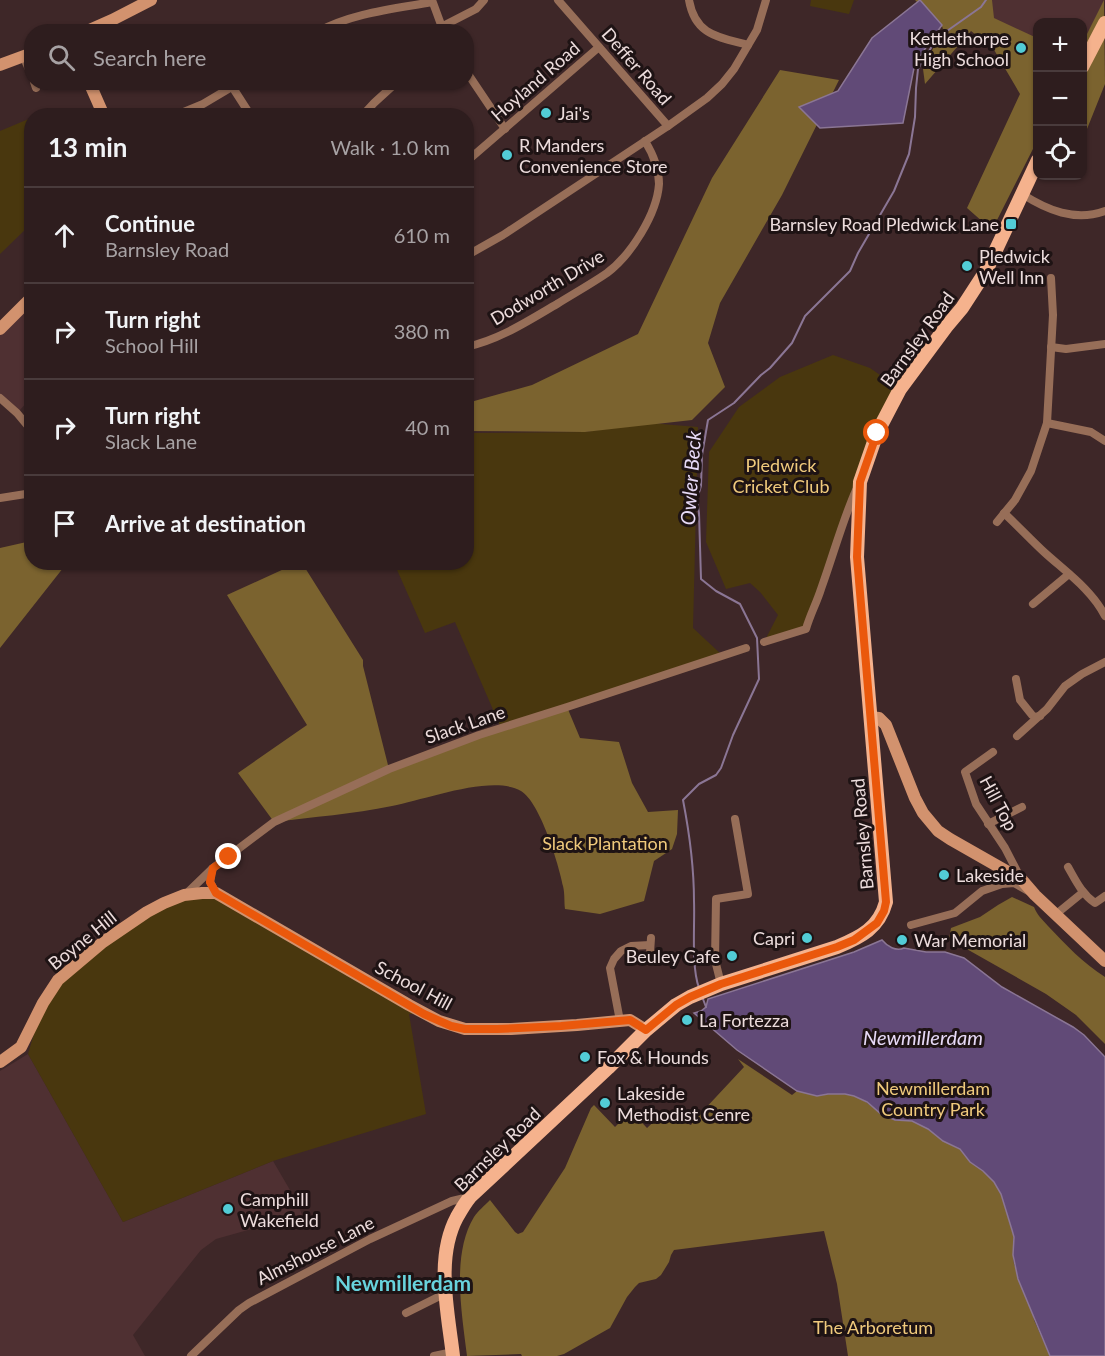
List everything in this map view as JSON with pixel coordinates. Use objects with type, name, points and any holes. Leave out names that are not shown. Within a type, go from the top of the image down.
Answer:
[{"type":"main road","points":[[1087,60],[1105,23]]},
{"type":"main road","name":"Barnsley Road","points":[[453,1354],[445,1264],[456,1218],[470,1197],[609,1068],[646,1030],[676,1005],[721,984],[854,940],[880,917],[886,902],[857,557],[860,482],[877,433],[900,388],[962,308],[986,271],[1033,171]]},
{"type":"street","points":[[103,24],[151,0]]},
{"type":"street","points":[[450,24],[476,9],[484,0]]},
{"type":"street","name":"Deffer Road","points":[[558,0],[668,126]]},
{"type":"street","points":[[689,0],[694,18],[710,33],[748,45]]},
{"type":"street","points":[[474,251],[503,235],[707,98],[734,69],[757,30],[766,0]]},
{"type":"street","points":[[336,24],[381,10],[432,1],[440,24]]},
{"type":"street","name":"Hoyland Road","points":[[474,155],[599,47]]},
{"type":"street","points":[[0,65],[24,56]]},
{"type":"street","points":[[474,83],[505,129]]},
{"type":"street","points":[[93,90],[100,108]]},
{"type":"street","points":[[193,108],[228,90]]},
{"type":"street","points":[[239,90],[247,108]]},
{"type":"street","points":[[370,108],[389,90]]},
{"type":"street","name":"Dodworth Drive","points":[[474,345],[503,335],[523,324],[608,272],[621,260],[648,221],[657,193],[659,183],[656,160],[645,141]]},
{"type":"street","points":[[1022,194],[1037,203],[1068,215],[1095,214],[1105,211]]},
{"type":"street","points":[[997,522],[1015,500],[1031,471],[1047,423],[1053,315],[1051,278]]},
{"type":"street","points":[[0,329],[24,305]]},
{"type":"street","points":[[1051,347],[1066,349],[1105,344]]},
{"type":"street","points":[[0,398],[24,421]]},
{"type":"street","points":[[0,413],[9,406]]},
{"type":"street","points":[[1047,423],[1091,432],[1105,441]]},
{"type":"street","points":[[764,642],[806,628],[848,509],[860,482]]},
{"type":"street","points":[[0,498],[24,494]]},
{"type":"street","points":[[1004,513],[1091,595],[1105,616]]},
{"type":"street","points":[[1033,604],[1069,574]]},
{"type":"street","points":[[1041,598],[1048,607]]},
{"type":"street","name":"Slack Lane","points":[[184,895],[213,868],[274,822],[388,769],[475,736],[746,648]]},
{"type":"street","points":[[1017,736],[1047,709],[1072,680],[1105,662]]},
{"type":"street","points":[[1082,674],[1087,684]]},
{"type":"street","points":[[1016,679],[1020,700],[1032,715],[1040,716]]},
{"type":"street","points":[[870,717],[879,718],[886,725],[915,798],[923,813],[938,831],[1022,880],[1035,896],[1105,961]]},
{"type":"street","name":"Hill Top","points":[[993,752],[964,772],[976,804],[1005,848],[1022,880]]},
{"type":"street","points":[[988,824],[1022,807]]},
{"type":"street","points":[[721,984],[715,960],[716,899],[748,894],[735,819]]},
{"type":"street","points":[[1068,867],[1088,899],[1095,903],[1105,896]]},
{"type":"street","points":[[213,868],[210,882],[216,893]]},
{"type":"street","points":[[911,925],[955,913],[982,891],[1002,884],[1014,883],[1035,896]]},
{"type":"street","points":[[184,895],[202,892],[216,893]]},
{"type":"street","name":"School Hill","points":[[216,893],[416,1010],[451,1026],[465,1029],[504,1029],[630,1020],[646,1030]]},
{"type":"street","points":[[1055,915],[1083,893]]},
{"type":"street","name":"Boyne Hill","points":[[0,1062],[21,1047],[43,1003],[58,980],[103,942],[147,912],[184,895]]},
{"type":"street","points":[[620,1021],[610,968],[621,951],[631,946],[651,946]]},
{"type":"street","name":"Almshouse Lane","points":[[191,1356],[249,1303],[370,1239],[452,1202],[470,1197]]},
{"type":"street","points":[[406,1312],[446,1293]]},
{"type":"street","points":[[434,1356],[453,1354]]},
{"type":"shaded area","name":"Kettlethorpe High School","points":[[986,0],[1105,0],[1087,55],[1087,18],[1033,18],[1033,77],[978,24]]},
{"type":"shaded area","points":[[24,304],[24,406],[17,413],[0,398],[0,329]]},
{"type":"shaded area","name":"Camphill Wakefield","points":[[28,1054],[123,1222],[273,1161],[297,1202],[302,1215],[216,1239],[201,1250],[133,1335],[145,1356],[0,1356],[0,1071]]},
{"type":"green space","points":[[811,0],[854,0],[849,14],[810,6]]},
{"type":"green space","points":[[915,0],[992,0],[994,18],[1033,36],[1033,149],[992,230],[967,208],[1020,94],[993,48],[971,31],[925,84],[923,69],[943,28]]},
{"type":"green space","points":[[1104,0],[1105,84],[1087,129],[1087,72],[1087,34]]},
{"type":"green space","points":[[780,70],[839,80],[782,195],[720,303],[708,343],[725,387],[692,420],[585,432],[474,431],[474,401],[532,385],[638,334],[712,178]]},
{"type":"green space","points":[[24,121],[24,231],[0,254],[0,131]]},
{"type":"green space","name":"Pledwick Cricket Club","points":[[833,355],[870,368],[900,389],[877,433],[806,629],[764,642],[778,615],[750,583],[726,589],[706,542],[709,452],[739,407],[780,377]]},
{"type":"green space","points":[[649,423],[698,427],[693,628],[722,655],[501,728],[455,622],[425,633],[397,570],[474,570],[474,433],[585,432]]},
{"type":"green space","points":[[24,543],[24,570],[61,570],[0,648],[0,548]]},
{"type":"green space","name":"Slack Plantation","points":[[282,570],[306,570],[363,660],[389,769],[567,707],[580,738],[619,742],[632,783],[648,812],[678,810],[677,834],[672,849],[654,861],[644,901],[600,914],[565,909],[561,876],[542,820],[528,797],[521,791],[508,787],[493,785],[476,787],[377,809],[274,822],[238,773],[307,725],[227,595]]},
{"type":"green space","points":[[216,893],[424,1014],[409,1014],[426,1114],[273,1161],[123,1222],[28,1054],[43,1003],[58,980],[164,903]]},
{"type":"green space","points":[[1012,897],[1034,907],[1040,917],[1068,947],[1105,977],[1105,1044],[1076,1015],[1046,994],[949,939],[951,928],[980,917]]},
{"type":"green space","name":"The Arboretum","points":[[738,1059],[792,1095],[797,1091],[817,1096],[845,1094],[854,1096],[881,1114],[895,1120],[912,1121],[960,1149],[970,1162],[994,1182],[1001,1194],[1014,1237],[1014,1264],[1050,1356],[848,1356],[837,1284],[824,1231],[674,1250],[661,1275],[656,1279],[639,1283],[635,1287],[610,1328],[564,1354],[557,1356],[522,1356],[521,1354],[467,1356],[461,1304],[460,1267],[467,1232],[480,1210],[490,1200],[515,1232],[518,1234],[523,1232],[565,1168],[594,1105],[615,1127],[631,1111],[647,1128],[666,1110],[691,1125],[695,1119],[695,1110],[702,1112],[744,1067]]},
{"type":"water","points":[[920,0],[942,25],[915,63],[903,123],[820,128],[799,107],[838,91],[872,38]]},
{"type":"water","name":"Newmillerdam","points":[[882,940],[895,949],[945,952],[964,958],[1002,987],[1073,1027],[1105,1057],[1105,1356],[1050,1356],[1018,1279],[1013,1255],[1014,1237],[1001,1194],[994,1182],[970,1162],[960,1149],[912,1121],[895,1120],[881,1114],[867,1102],[854,1096],[828,1094],[817,1096],[797,1091],[737,1050],[694,1013],[706,1007],[708,999],[854,952]]},
{"type":"waterway","name":"Owler Beck","points":[[699,988],[694,957],[692,863],[683,800],[699,784],[716,775],[721,768],[733,735],[759,679],[757,638],[740,604],[716,591],[701,579],[697,499],[701,486],[702,455],[708,420],[734,403],[770,368],[792,343],[805,316],[850,271],[894,191],[909,154],[915,117],[918,69],[937,38],[981,7],[986,0]]},
{"type":"waterway","name":"Owler Beck","points":[[703,999],[706,1007]]},
{"type":"place","name":"Kettlethorpe High School","points":[[1021,48]]},
{"type":"place","name":"Jai's","points":[[546,113]]},
{"type":"place","name":"R Manders Convenience Store","points":[[507,155]]},
{"type":"place","name":"Barnsley Road Pledwick Lane","points":[[1011,224]]},
{"type":"place","name":"Pledwick Well Inn","points":[[967,266]]},
{"type":"place","name":"Lakeside","points":[[944,875]]},
{"type":"place","name":"Capri","points":[[807,938]]},
{"type":"place","name":"War Memorial","points":[[902,940]]},
{"type":"place","name":"Beuley Cafe","points":[[732,956]]},
{"type":"place","name":"La Fortezza","points":[[687,1020]]},
{"type":"place","name":"Fox & Hounds","points":[[585,1057]]},
{"type":"place","name":"Lakeside Methodist Cenre","points":[[605,1103]]},
{"type":"place","name":"Camphill Wakefield","points":[[228,1209]]},
{"type":"district","name":"Newmillerdam","points":[[403,1282]]},
{"type":"route","points":[[229,857],[213,868],[210,876],[210,882],[216,893],[424,1014],[451,1026],[465,1029],[561,1026],[630,1020],[646,1030],[676,1005],[690,997],[721,984],[837,947],[862,935],[877,923],[886,902],[857,557],[860,482],[877,433]]},
{"type":"park label","name":"Newmillerdam Country Park","points":[[933,1098]]}]
